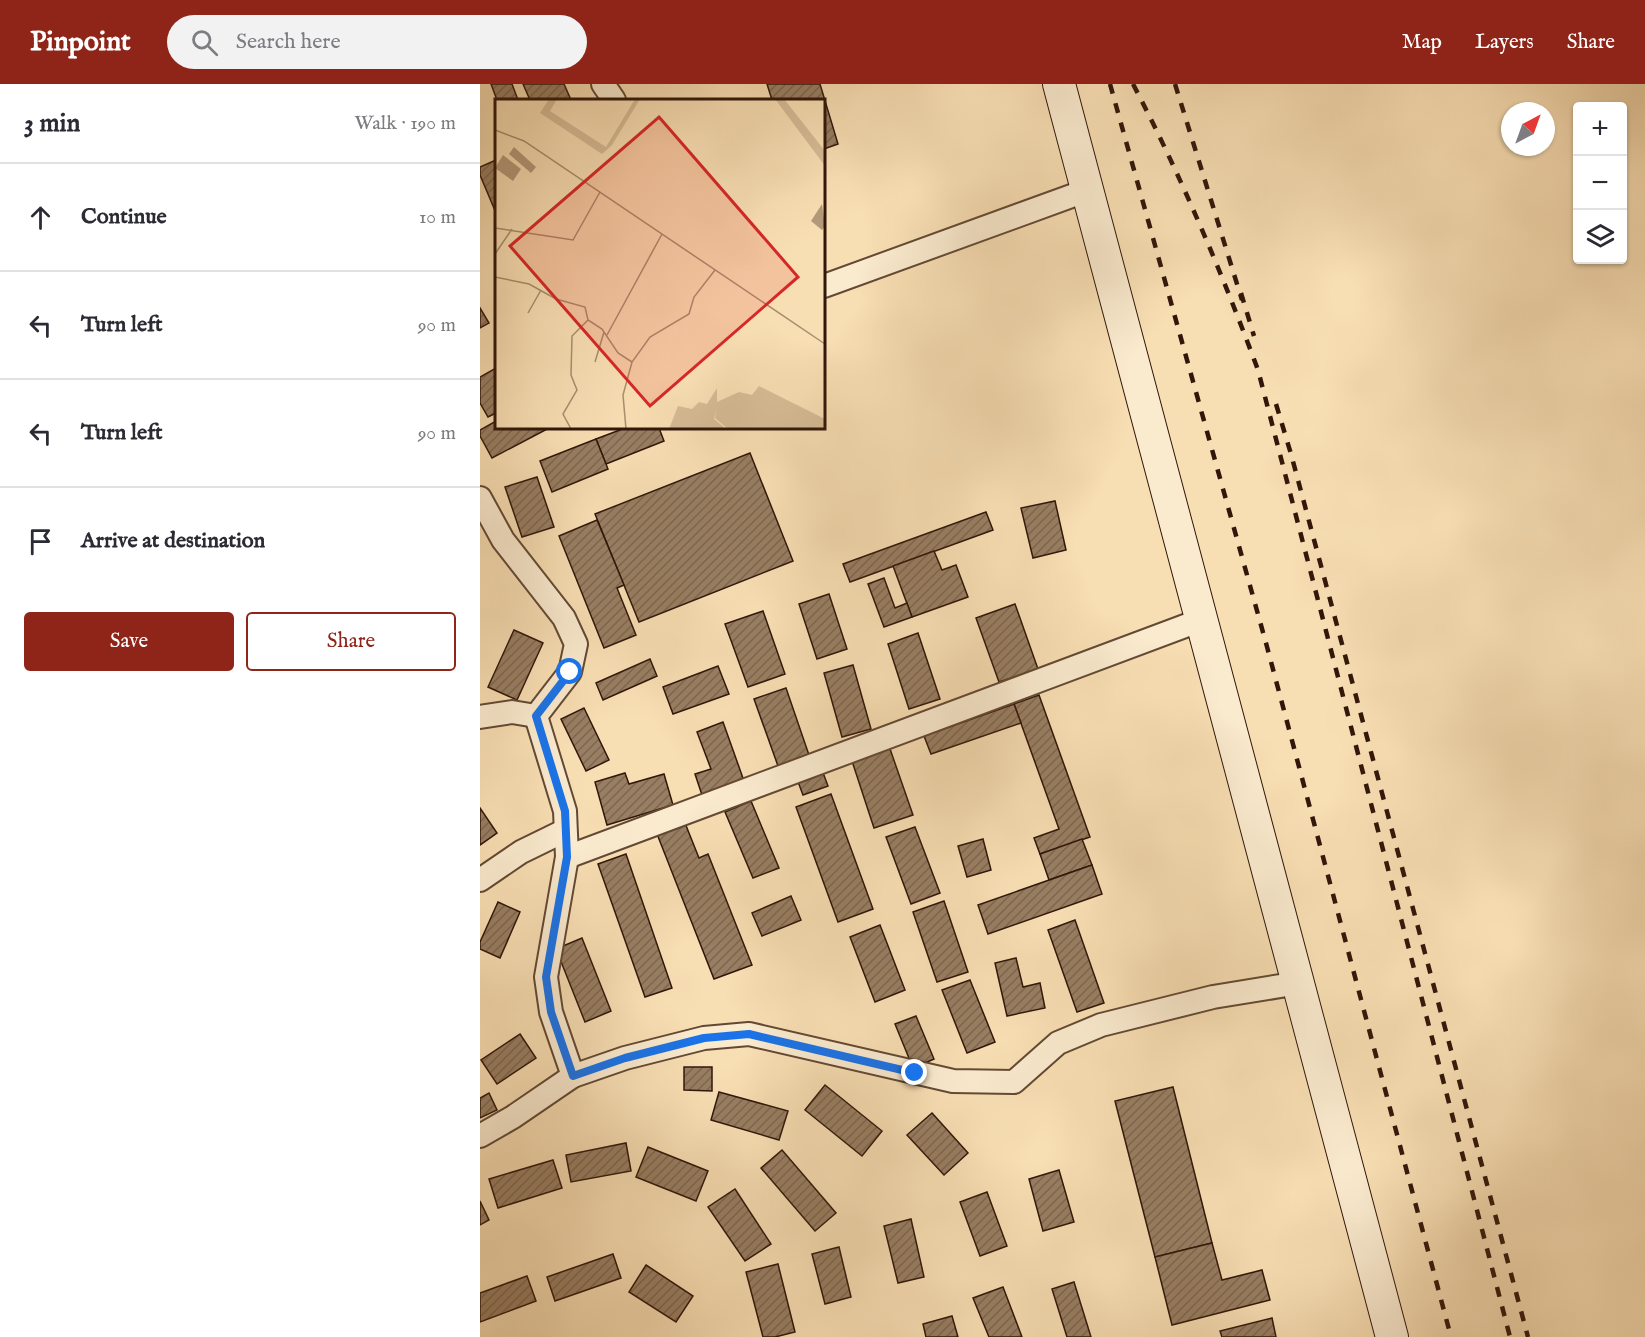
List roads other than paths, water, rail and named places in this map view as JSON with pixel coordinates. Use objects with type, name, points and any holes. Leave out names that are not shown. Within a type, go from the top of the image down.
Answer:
[{"type":"main road","points":[[1059,84],[1392,1337]]},
{"type":"street","points":[[603,84],[613,99]]},
{"type":"street","points":[[825,286],[1088,190]]},
{"type":"street","points":[[480,498],[503,540],[564,618],[576,644],[570,672],[536,716]]},
{"type":"street","points":[[567,857],[1201,620]]},
{"type":"street","points":[[480,717],[512,712],[536,716]]},
{"type":"street","points":[[536,716],[565,811],[564,831],[567,857],[546,977],[551,1012],[573,1076]]},
{"type":"street","points":[[480,880],[521,852],[564,831]]},
{"type":"street","points":[[480,1136],[513,1117],[573,1076],[625,1058],[704,1038],[749,1034],[953,1081],[1014,1082],[1058,1043],[1101,1025],[1213,997],[1299,983]]},
{"type":"railway","points":[[1110,84],[1266,643],[1451,1337]]},
{"type":"railway","points":[[1133,84],[1200,225],[1258,370],[1510,1337]]},
{"type":"railway","points":[[1175,84],[1242,300]]},
{"type":"railway","points":[[1241,293],[1254,336]]},
{"type":"railway","points":[[1276,404],[1528,1337]]}]
